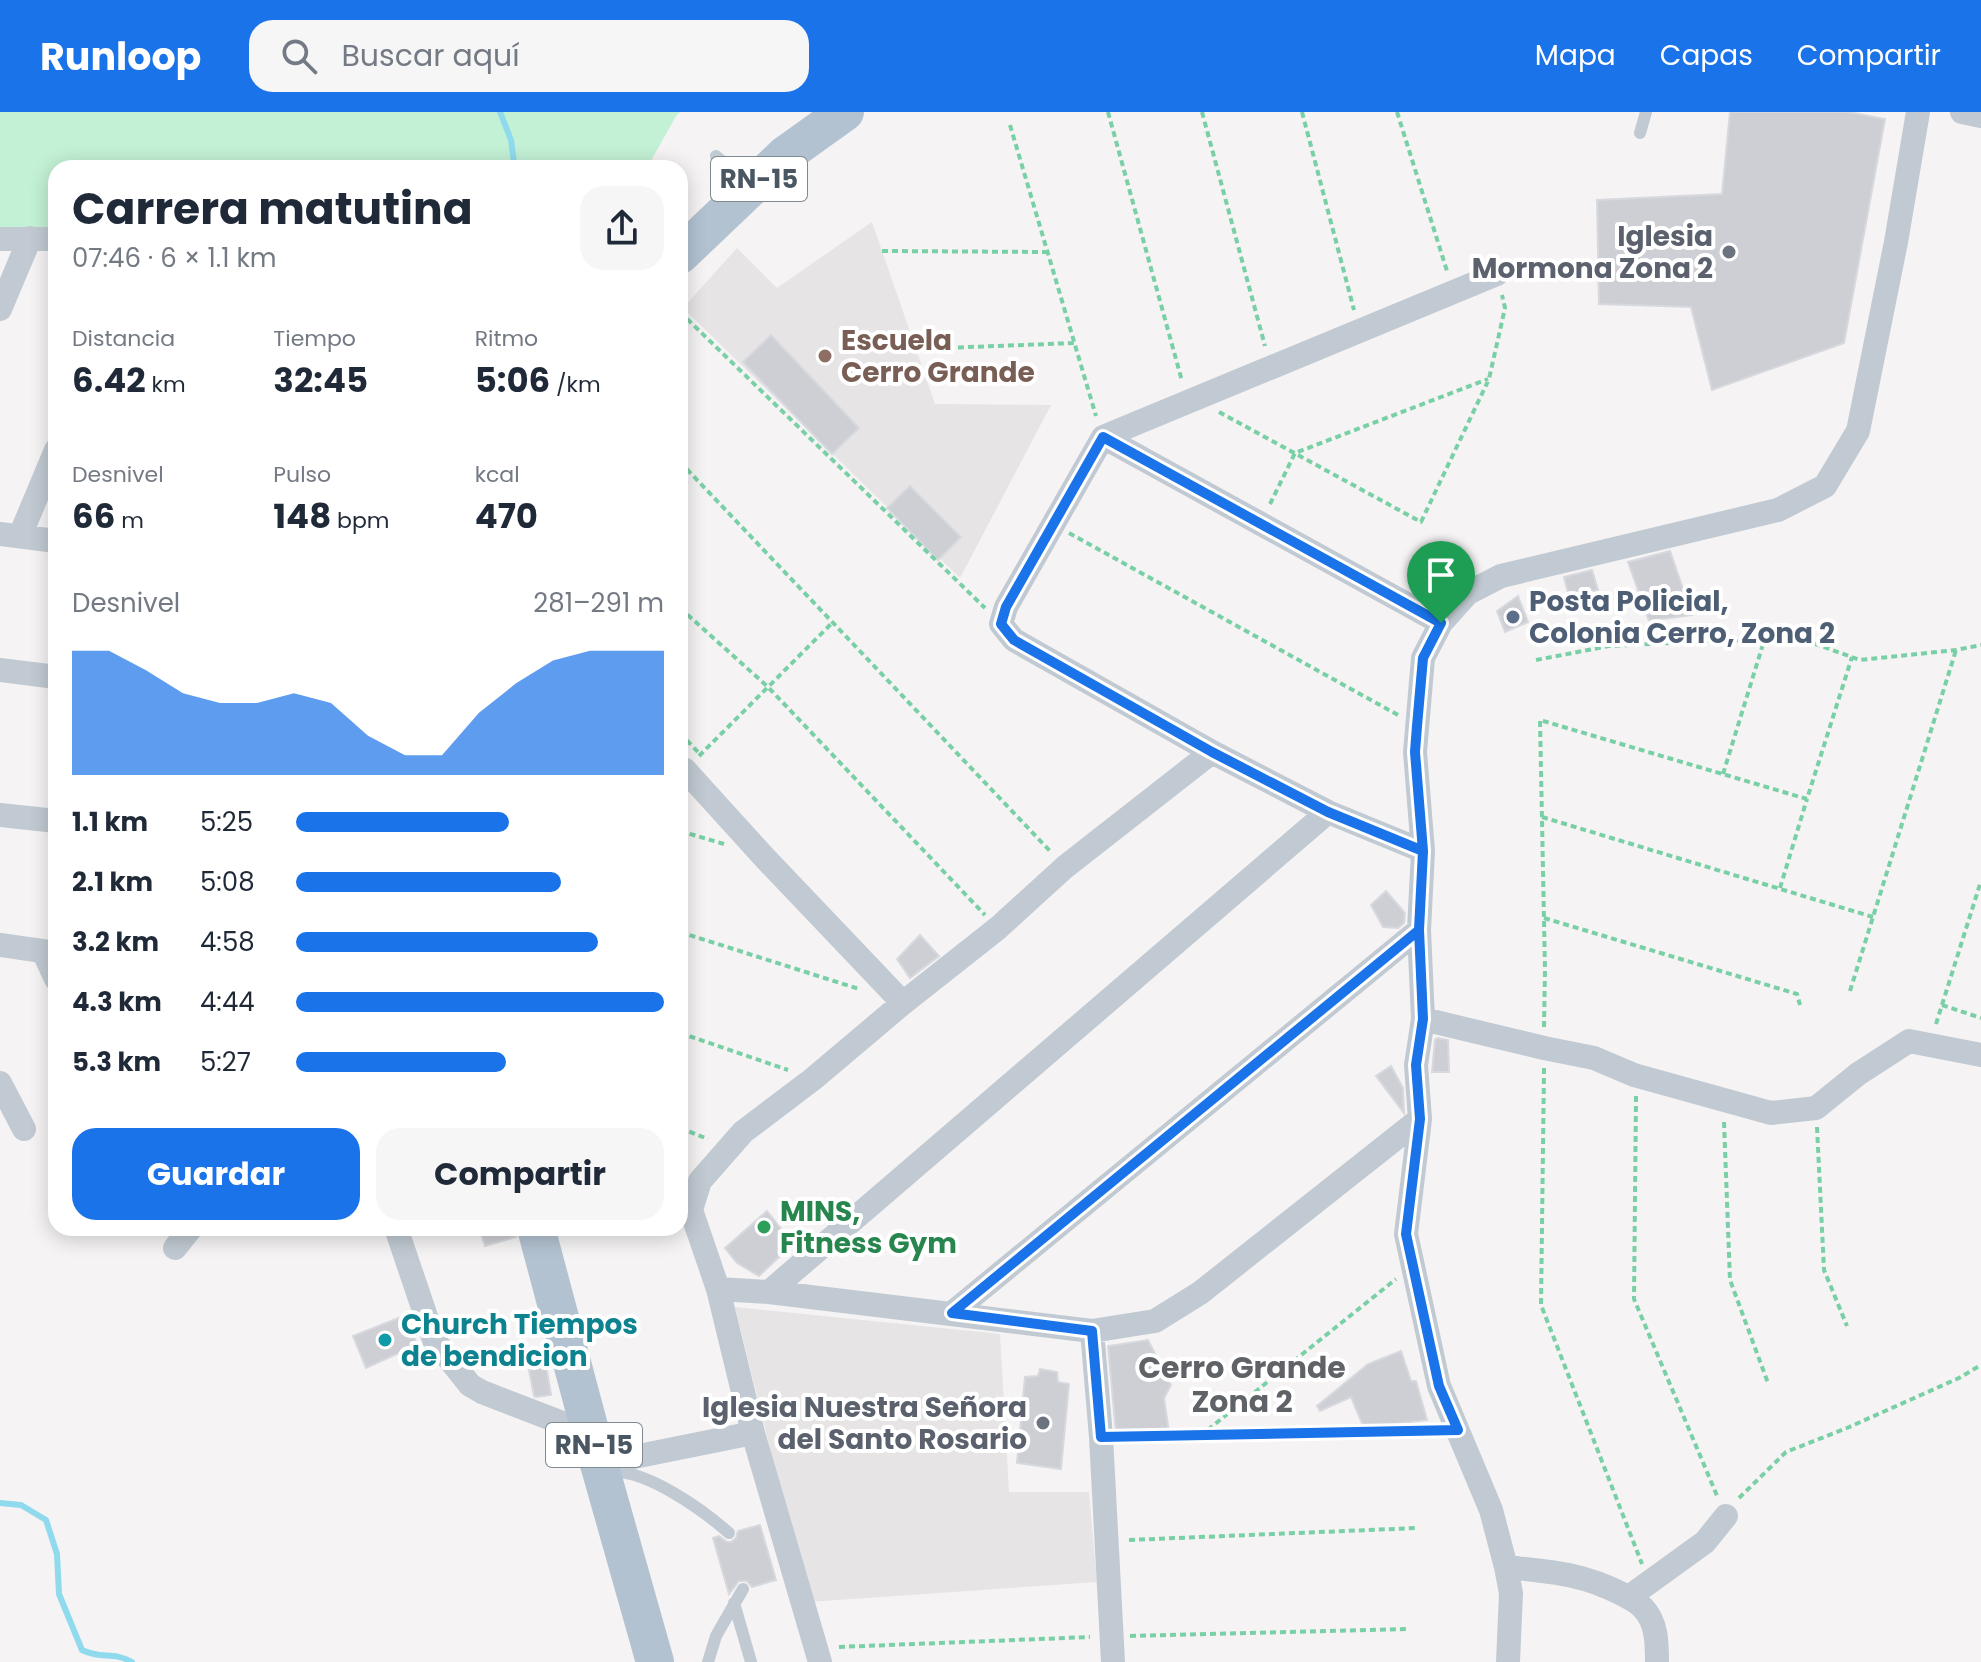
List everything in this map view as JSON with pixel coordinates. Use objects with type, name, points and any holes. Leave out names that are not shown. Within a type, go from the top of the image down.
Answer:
[{"type":"main road","name":"RN-15","points":[[688,247],[785,155],[845,112]]},
{"type":"main road","name":"RN-15","points":[[538,1236],[655,1662]]},
{"type":"street","points":[[1508,1662],[1511,1593],[1506,1567],[1491,1510],[1439,1386],[1406,1234],[1420,1119],[1416,1065],[1423,1019],[1419,930],[1423,851],[1415,752],[1423,658],[1441,623],[1468,593],[1501,576],[1778,510],[1825,486],[1858,431],[1896,242],[1918,112]]},
{"type":"street","points":[[1962,112],[1981,116]]},
{"type":"street","points":[[0,309],[30,238]]},
{"type":"street","points":[[0,239],[48,239]]},
{"type":"street","points":[[1423,851],[1328,812],[1212,752],[1014,640],[1001,624],[1006,607],[1103,437],[1497,274]]},
{"type":"street","points":[[1103,437],[1441,623]]},
{"type":"street","points":[[48,465],[10,535],[48,540]]},
{"type":"street","points":[[0,670],[48,676]]},
{"type":"street","points":[[820,1662],[753,1433],[718,1289],[691,1210],[700,1181],[743,1132],[998,928],[1065,867],[1212,752]]},
{"type":"street","points":[[693,762],[775,868],[903,1003]]},
{"type":"street","points":[[769,1292],[1328,812]]},
{"type":"street","points":[[0,815],[48,820]]},
{"type":"street","points":[[952,1313],[1419,930]]},
{"type":"street","points":[[0,945],[48,952]]},
{"type":"street","points":[[1423,1019],[1594,1058],[1634,1075],[1771,1113],[1816,1108],[1858,1074],[1909,1041],[1981,1055]]},
{"type":"street","points":[[0,1083],[24,1129]]},
{"type":"street","points":[[718,1289],[769,1292],[1092,1331],[1155,1321],[1200,1293],[1420,1119]]},
{"type":"street","points":[[175,1248],[185,1236]]},
{"type":"street","points":[[399,1236],[434,1340],[470,1385],[597,1457],[753,1433]]},
{"type":"street","points":[[1092,1331],[1113,1662]]},
{"type":"street","points":[[1629,1597],[1705,1542],[1726,1516]]},
{"type":"street","points":[[1506,1567],[1586,1578],[1629,1597],[1644,1608],[1652,1623],[1657,1642],[1657,1662]]},
{"type":"lane","points":[[1640,133],[1646,112]]},
{"type":"lane","points":[[716,156],[751,186]]},
{"type":"lane","points":[[597,1457],[671,1491],[729,1533]]},
{"type":"lane","points":[[708,1662],[716,1636],[743,1589]]},
{"type":"lane","points":[[734,1603],[751,1662]]},
{"type":"path","points":[[1108,112],[1192,401],[1421,522],[1489,379],[1505,308],[1497,274]]},
{"type":"path","points":[[1202,112],[1271,368]]},
{"type":"path","points":[[1302,112],[1359,331]]},
{"type":"path","points":[[1397,112],[1454,292]]},
{"type":"path","points":[[1010,125],[1103,437]]},
{"type":"path","points":[[882,251],[1047,252]]},
{"type":"path","points":[[688,320],[1001,624]]},
{"type":"path","points":[[918,349],[1074,343]]},
{"type":"path","points":[[1260,524],[1295,453],[1489,379]]},
{"type":"path","points":[[688,470],[1065,867]]},
{"type":"path","points":[[1052,524],[1417,726]]},
{"type":"path","points":[[688,615],[768,687],[998,928]]},
{"type":"path","points":[[688,751],[693,762],[833,622]]},
{"type":"path","points":[[1536,660],[1609,646],[1729,640],[1810,642],[1860,660],[1981,645]]},
{"type":"path","points":[[1723,774],[1764,641]]},
{"type":"path","points":[[1850,991],[1956,650]]},
{"type":"path","points":[[1780,889],[1852,657]]},
{"type":"path","points":[[1648,1581],[1541,1305],[1544,918],[1540,720],[1807,799]]},
{"type":"path","points":[[1542,817],[1873,917]]},
{"type":"path","points":[[1929,1046],[1981,881]]},
{"type":"path","points":[[1544,918],[1797,994],[1800,1005]]},
{"type":"path","points":[[688,935],[859,989]]},
{"type":"path","points":[[1942,1005],[1981,1018]]},
{"type":"path","points":[[688,1036],[813,1079]]},
{"type":"path","points":[[1634,1075],[1634,1299],[1726,1516],[1786,1452],[1861,1422],[1981,1365]]},
{"type":"path","points":[[1723,1100],[1730,1280],[1768,1383]]},
{"type":"path","points":[[1816,1108],[1824,1270],[1847,1326]]},
{"type":"path","points":[[688,1131],[729,1147]]},
{"type":"path","points":[[1200,1436],[1413,1265]]},
{"type":"path","points":[[1101,1437],[1458,1430]]},
{"type":"path","points":[[1106,1541],[1416,1528]]},
{"type":"shaded area","name":"Escuela Cerro Grande","points":[[872,222],[935,404],[1051,405],[960,578],[688,313],[688,302],[737,248],[777,288]]},
{"type":"shaded area","points":[[735,1307],[1000,1334],[1009,1492],[1089,1492],[1097,1582],[808,1602]]},
{"type":"green space","points":[[0,112],[680,112],[651,160],[48,160],[48,233],[0,231]]},
{"type":"building","name":"Iglesia Mormona Zona 2","points":[[1730,112],[1848,112],[1885,119],[1844,343],[1712,390],[1691,307],[1599,304],[1597,200],[1722,194]]},
{"type":"building","points":[[771,335],[859,428],[832,454],[743,362]]},
{"type":"building","points":[[910,486],[961,537],[938,560],[887,508]]},
{"type":"building","points":[[1670,551],[1692,615],[1649,621],[1628,562]]},
{"type":"building","points":[[1592,570],[1598,590],[1569,597],[1564,577]]},
{"type":"building","name":"Posta Policial, Colonia Cerro, Zona 2","points":[[1518,596],[1528,622],[1505,632],[1497,611]]},
{"type":"building","points":[[1386,891],[1405,913],[1404,923],[1398,928],[1383,927],[1371,905]]},
{"type":"building","points":[[920,935],[939,956],[910,978],[897,959]]},
{"type":"building","points":[[1437,1038],[1448,1040],[1449,1072],[1432,1072]]},
{"type":"building","points":[[1391,1066],[1403,1088],[1404,1113],[1376,1076]]},
{"type":"building","name":"MINS, Fitness Gym","points":[[767,1211],[793,1244],[759,1276],[737,1263],[725,1248]]},
{"type":"building","points":[[482,1236],[516,1236],[516,1237],[485,1246]]},
{"type":"building","name":"Church Tiempos de bendicion","points":[[406,1315],[417,1345],[366,1368],[353,1336]]},
{"type":"building","points":[[1148,1340],[1171,1385],[1164,1398],[1169,1432],[1116,1433],[1108,1346]]},
{"type":"building","points":[[1401,1351],[1411,1381],[1416,1381],[1427,1420],[1364,1428],[1351,1397],[1320,1411],[1317,1406],[1368,1364]]},
{"type":"building","points":[[546,1365],[551,1395],[536,1397],[529,1370]]},
{"type":"building","name":"Iglesia Nuestra Señora del Santo Rosario","points":[[1040,1369],[1057,1372],[1058,1382],[1069,1384],[1061,1469],[1017,1463],[1025,1377],[1038,1376]]},
{"type":"building","points":[[760,1525],[776,1580],[752,1587],[747,1581],[739,1581],[729,1594],[713,1538],[719,1536],[731,1542],[738,1531]]},
{"type":"waterway","points":[[500,112],[511,140],[514,160]]},
{"type":"waterway","points":[[0,1503],[21,1505],[46,1520],[57,1554],[59,1594],[82,1650],[132,1662]]},
{"type":"place","name":"Iglesia Mormona Zona 2","points":[[1729,252]]},
{"type":"place","name":"Escuela Cerro Grande","points":[[825,356]]},
{"type":"place","name":"Posta Policial, Colonia Cerro, Zona 2","points":[[1513,617]]},
{"type":"place","name":"MINS, Fitness Gym","points":[[764,1227]]},
{"type":"place","name":"Church Tiempos de bendicion","points":[[385,1340]]},
{"type":"place","name":"Iglesia Nuestra Señora del Santo Rosario","points":[[1043,1423]]},
{"type":"district","name":"Cerro Grande Zona 2","points":[[1242,1385]]},
{"type":"route","points":[[1441,623],[1103,437],[1006,607],[1001,624],[1014,640],[1212,752],[1328,812],[1423,851],[1419,930],[1423,1019],[1416,1065],[1420,1119],[1406,1234],[1439,1386],[1458,1430],[1101,1437],[1092,1331],[952,1313],[1419,930],[1423,851],[1415,752],[1423,658],[1441,623]]}]
